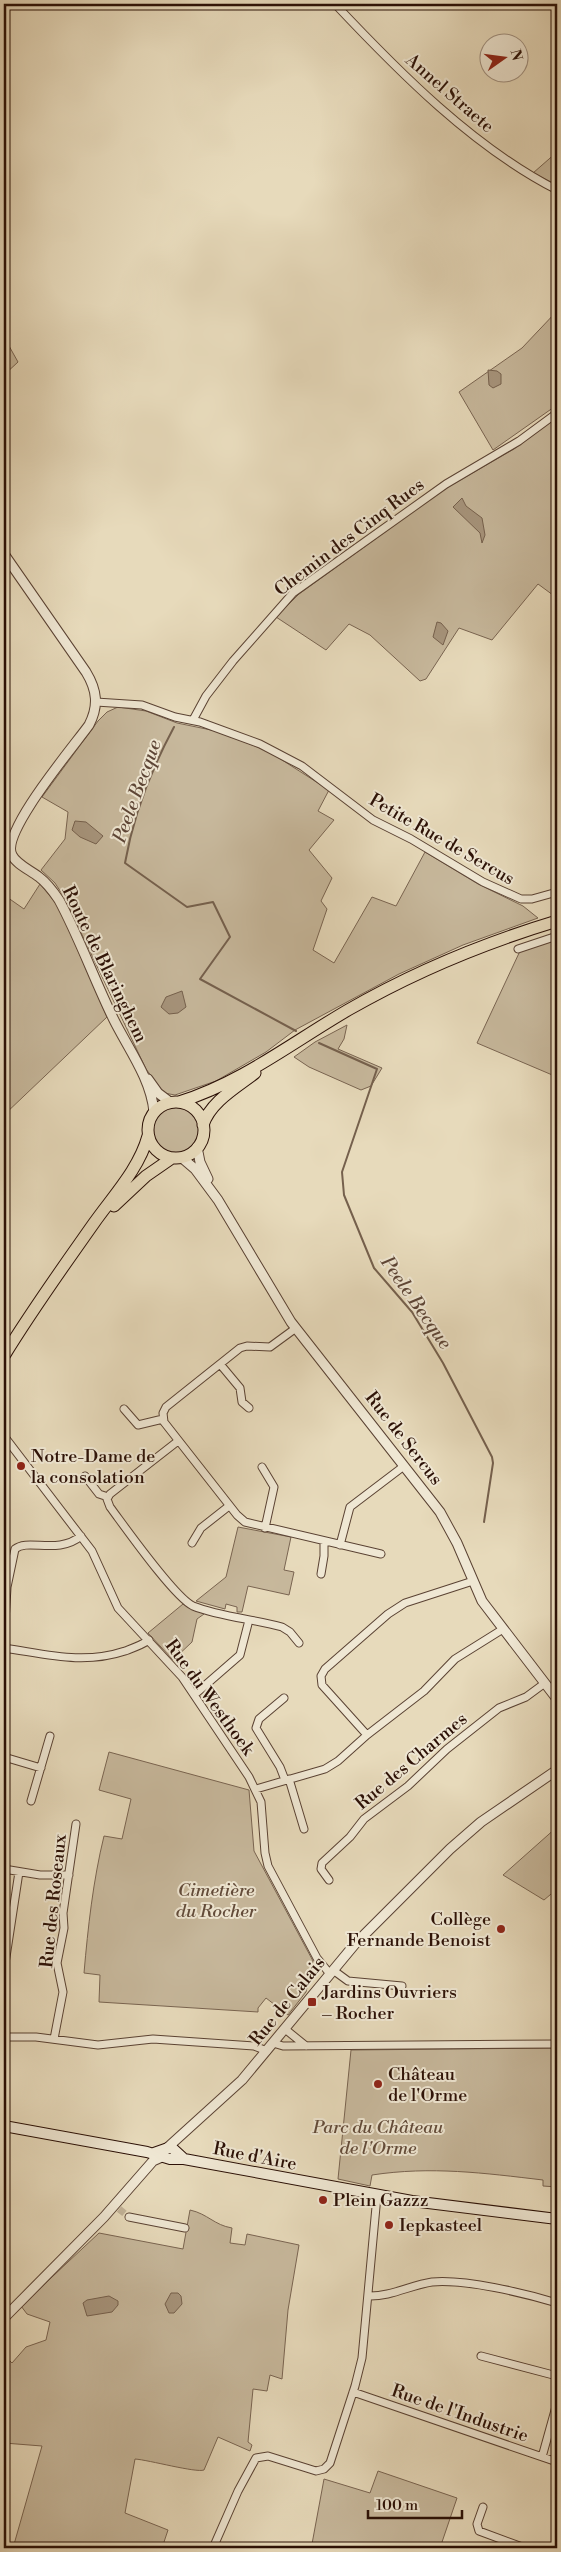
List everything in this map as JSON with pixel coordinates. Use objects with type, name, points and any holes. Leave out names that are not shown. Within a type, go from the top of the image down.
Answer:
[{"type":"main road","points":[[85,1237],[136,1184],[177,1157],[198,1147],[203,1137],[203,1125],[208,1114],[218,1102],[274,1058],[339,1015],[416,974],[480,947],[557,921]]},
{"type":"main road","points":[[4,1356],[43,1294],[130,1173],[148,1136],[148,1123],[154,1112],[174,1102],[213,1088],[274,1058]]},
{"type":"main road","points":[[174,1102],[194,1108],[203,1125]]},
{"type":"main road","points":[[148,1136],[157,1150],[177,1157]]},
{"type":"main road","name":"Rue d'Aire","points":[[4,2126],[377,2196],[557,2219]]},
{"type":"street","name":"Annel Straete","points":[[335,4],[397,68],[483,142],[521,171],[557,190]]},
{"type":"street","name":"Chemin des Cinq Rues","points":[[193,720],[206,696],[233,660],[293,593],[446,484],[519,440],[557,413]]},
{"type":"street","points":[[4,554],[86,672],[93,687],[96,702],[95,713],[89,724],[22,818],[10,845],[11,855],[4,861]]},
{"type":"street","name":"Petite Rue de Sercus","points":[[96,702],[142,705],[193,720],[282,754],[317,777],[373,820],[411,839],[468,874],[513,897],[529,900],[557,892]]},
{"type":"street","name":"Route de Blaringhem","points":[[11,855],[42,880],[59,900],[116,1025],[139,1067],[152,1098],[154,1112]]},
{"type":"street","points":[[518,949],[557,936]]},
{"type":"street","name":"Route de Blaringhem","points":[[139,1067],[158,1093],[174,1102]]},
{"type":"street","name":"Rue de Sercus","points":[[198,1147],[200,1162],[218,1200]]},
{"type":"street","name":"Rue de Sercus","points":[[177,1157],[195,1169],[218,1200],[296,1328],[448,1525],[482,1601],[557,1699]]},
{"type":"street","points":[[296,1328],[270,1347],[242,1347],[166,1407],[163,1419],[229,1506],[245,1522],[381,1554]]},
{"type":"street","points":[[220,1364],[240,1388],[242,1402],[249,1408]]},
{"type":"street","points":[[124,1409],[138,1425],[163,1419]]},
{"type":"street","name":"Rue du Westhoek","points":[[4,1436],[81,1536],[99,1564],[118,1608],[149,1640],[194,1695],[256,1789],[263,1810],[264,1853],[268,1866],[317,1958],[331,1972]]},
{"type":"street","points":[[108,1497],[178,1441]]},
{"type":"street","points":[[340,1545],[350,1507],[404,1466]]},
{"type":"street","points":[[262,1467],[274,1487],[265,1528]]},
{"type":"street","points":[[85,1476],[99,1494],[108,1497]]},
{"type":"street","points":[[108,1497],[111,1509],[181,1597],[197,1607],[285,1628],[299,1643]]},
{"type":"street","points":[[192,1543],[201,1528],[229,1506]]},
{"type":"street","points":[[4,1640],[7,1587],[15,1549],[22,1545],[61,1546],[81,1536]]},
{"type":"street","points":[[321,1574],[324,1541]]},
{"type":"street","points":[[367,1734],[324,1688],[321,1679],[323,1671],[388,1614],[405,1603],[473,1581]]},
{"type":"street","points":[[194,1695],[240,1655],[250,1620]]},
{"type":"street","points":[[256,1789],[318,1771],[332,1765],[367,1734],[424,1691],[455,1659],[502,1629]]},
{"type":"street","points":[[4,1648],[66,1659],[98,1658],[139,1646],[149,1640]]},
{"type":"street","name":"Rue des Charmes","points":[[329,1880],[322,1869],[322,1863],[350,1838],[364,1819],[408,1786],[447,1749],[492,1713],[526,1697],[545,1683]]},
{"type":"street","points":[[284,1698],[260,1719],[256,1728],[287,1779],[304,1829]]},
{"type":"street","points":[[31,1801],[50,1736]]},
{"type":"street","points":[[4,1757],[41,1768]]},
{"type":"street","name":"Rue de Calais","points":[[165,2155],[179,2138],[237,2085],[331,1972],[380,1918],[459,1840],[557,1770]]},
{"type":"street","name":"Rue des Roseaux","points":[[54,2040],[63,1992],[57,1966],[64,1928],[63,1913],[76,1824]]},
{"type":"street","points":[[4,1869],[40,1875],[69,1875]]},
{"type":"street","points":[[4,1970],[5,1952],[19,1872]]},
{"type":"street","points":[[331,1972],[348,1981],[402,1986]]},
{"type":"street","points":[[285,2029],[306,2046]]},
{"type":"street","points":[[4,2037],[32,2036],[103,2045],[152,2039],[254,2046],[266,2051]]},
{"type":"street","points":[[273,2043],[283,2046],[557,2044]]},
{"type":"street","points":[[4,2318],[117,2207],[165,2155]]},
{"type":"street","points":[[213,2548],[242,2482],[256,2458],[268,2456],[313,2470],[322,2470],[328,2465],[353,2392],[363,2352],[377,2196]]},
{"type":"street","points":[[129,2217],[185,2228]]},
{"type":"street","points":[[368,2296],[427,2283],[445,2282],[516,2292],[557,2303]]},
{"type":"street","points":[[481,2356],[557,2376]]},
{"type":"street","name":"Rue de l'Industrie","points":[[353,2392],[557,2462]]},
{"type":"street","points":[[542,2457],[557,2403]]},
{"type":"street","points":[[483,2507],[478,2528],[484,2533],[522,2548]]},
{"type":"green space","points":[[557,152],[557,185],[533,173]]},
{"type":"green space","points":[[557,311],[557,405],[493,450],[459,392],[522,348]]},
{"type":"green space","points":[[4,337],[18,362],[4,375]]},
{"type":"green space","points":[[557,417],[557,598],[538,584],[492,640],[459,628],[426,679],[420,681],[370,635],[349,624],[326,650],[276,617],[299,594],[443,490],[514,449]]},
{"type":"green space","points":[[118,707],[146,711],[177,723],[216,731],[268,751],[329,790],[318,811],[334,820],[309,850],[332,878],[321,901],[327,909],[313,950],[334,963],[372,897],[396,906],[425,852],[478,884],[523,906],[538,918],[463,945],[399,974],[295,1030],[266,1052],[216,1081],[175,1095],[164,1093],[146,1069],[64,897],[55,883],[41,870],[65,839],[68,812],[42,797],[98,721],[107,712]]},
{"type":"green space","points":[[40,884],[59,907],[107,1017],[4,1115],[4,895],[24,909]]},
{"type":"green space","points":[[557,938],[557,1077],[477,1043],[520,951]]},
{"type":"green space","points":[[347,1025],[344,1039],[338,1049],[382,1068],[371,1086],[361,1090],[309,1067],[294,1057],[315,1042]]},
{"type":"green space","points":[[176,1107],[189,1111],[195,1117],[199,1130],[195,1143],[189,1149],[176,1153],[163,1149],[157,1143],[153,1130],[157,1117],[163,1111]]},
{"type":"green space","points":[[238,1527],[291,1537],[284,1570],[294,1572],[289,1595],[248,1586],[242,1612],[237,1612],[237,1607],[226,1604],[225,1609],[196,1601],[226,1577]]},
{"type":"green space","points":[[183,1604],[204,1614],[197,1619],[192,1642],[173,1660],[148,1633]]},
{"type":"green space","name":"Cimetière du Rocher","points":[[109,1752],[249,1790],[254,1851],[313,1961],[306,1992],[288,2015],[266,1998],[258,2008],[258,2012],[99,2002],[100,1975],[84,1973],[94,1887],[104,1836],[122,1839],[131,1799],[99,1790]]},
{"type":"green space","points":[[557,1827],[557,1889],[544,1900],[503,1875]]},
{"type":"green space","name":"Parc du Château de l'Orme","points":[[557,2048],[557,2187],[543,2186],[543,2180],[436,2171],[394,2172],[372,2175],[370,2186],[338,2179],[351,2050]]},
{"type":"green space","points":[[190,2210],[232,2228],[230,2243],[245,2245],[247,2234],[299,2245],[288,2310],[282,2379],[270,2375],[267,2391],[253,2389],[248,2442],[252,2445],[250,2451],[218,2437],[204,2470],[192,2470],[135,2459],[125,2513],[168,2530],[162,2548],[13,2548],[42,2446],[4,2443],[4,2355],[12,2363],[26,2347],[46,2340],[50,2322],[27,2314],[21,2306],[99,2233],[183,2249]]},
{"type":"green space","points":[[378,2471],[457,2498],[440,2548],[322,2548],[312,2544],[324,2479],[370,2493]]},
{"type":"shaded area","points":[[488,370],[497,371],[501,374],[501,384],[493,388],[489,385]]},
{"type":"shaded area","points":[[462,498],[466,506],[482,518],[485,535],[482,543],[480,533],[453,507]]},
{"type":"shaded area","points":[[437,622],[441,623],[448,631],[443,645],[433,637]]},
{"type":"shaded area","points":[[75,821],[86,822],[103,836],[96,844],[80,837],[72,830]]},
{"type":"shaded area","points":[[182,991],[186,1007],[178,1013],[169,1014],[161,1007],[166,997]]},
{"type":"shaded area","points":[[171,2293],[178,2293],[181,2296],[182,2304],[174,2313],[169,2313],[165,2304]]},
{"type":"shaded area","points":[[109,2296],[118,2301],[118,2305],[112,2312],[87,2316],[83,2303],[87,2300]]},
{"type":"waterway","name":"Peele Becque","points":[[174,727],[144,793],[128,846],[125,863],[187,907],[213,902],[230,937],[200,979],[296,1031]]},
{"type":"waterway","name":"Peele Becque","points":[[319,1043],[377,1069],[342,1172],[344,1195],[374,1268],[412,1312],[443,1363],[492,1457],[493,1463],[484,1522]]},
{"type":"tunnel","points":[[119,2209],[129,2217]]},
{"type":"place","name":"Notre-Dame de la consolation","points":[[21,1466]]},
{"type":"place","name":"Collège Fernande Benoist","points":[[501,1929]]},
{"type":"place","name":"Jardins Ouvriers – Rocher","points":[[312,2002]]},
{"type":"place","name":"Château de l'Orme","points":[[378,2084]]},
{"type":"place","name":"Plein Gazzz","points":[[323,2200]]},
{"type":"place","name":"Iepkasteel","points":[[389,2225]]}]
